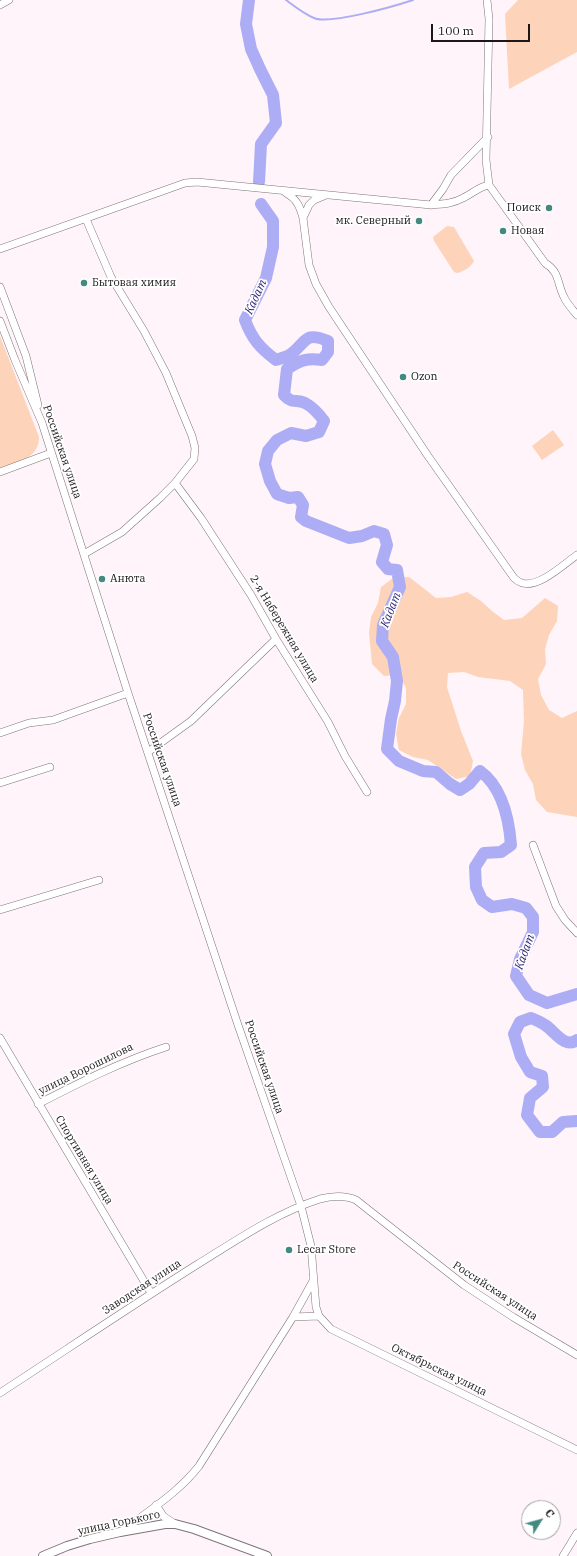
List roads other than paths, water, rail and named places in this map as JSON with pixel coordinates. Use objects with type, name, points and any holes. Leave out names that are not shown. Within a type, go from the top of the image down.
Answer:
[{"type":"main road","name":"улица Горького","points":[[43,1556],[68,1546],[120,1532],[165,1524],[175,1524],[194,1529],[267,1556]]},
{"type":"street","points":[[0,5],[9,0]]},
{"type":"street","points":[[487,0],[488,137],[486,160],[488,185],[545,263],[552,267],[558,278],[564,297],[577,315]]},
{"type":"street","points":[[431,205],[443,190],[451,175],[488,137]]},
{"type":"street","points":[[0,248],[185,183],[197,182],[284,192],[431,205],[450,204],[464,198],[480,186],[488,185]]},
{"type":"street","points":[[284,192],[292,196],[299,204],[303,218],[308,265],[323,296],[428,456],[514,578],[521,583],[528,584],[539,581],[577,555]]},
{"type":"street","points":[[303,218],[309,205],[314,200],[326,195]]},
{"type":"street","points":[[84,554],[122,532],[175,483],[194,459],[195,448],[192,436],[166,373],[144,331],[111,277],[86,219]]},
{"type":"street","points":[[0,287],[26,356],[42,423]]},
{"type":"street","name":"Российская улица","points":[[0,321],[42,423],[128,693],[238,1025],[301,1206],[310,1246],[316,1307],[319,1316]]},
{"type":"street","points":[[0,472],[51,453]]},
{"type":"street","name":"2-я Набережная улица","points":[[175,483],[220,546],[251,595],[276,639],[328,722],[345,756],[367,792]]},
{"type":"street","points":[[148,752],[191,721],[276,639]]},
{"type":"street","points":[[0,733],[29,723],[53,720],[128,693]]},
{"type":"street","points":[[0,783],[50,767]]},
{"type":"street","points":[[533,845],[556,906],[565,920],[577,933]]},
{"type":"street","points":[[0,910],[99,880]]},
{"type":"street","name":"Спортивная улица","points":[[0,1038],[151,1293]]},
{"type":"street","name":"улица Ворошилова","points":[[38,1104],[114,1066],[134,1057],[166,1046]]},
{"type":"street","name":"Российская улица","points":[[301,1206],[334,1196],[342,1196],[356,1200],[464,1285],[513,1317],[577,1354]]},
{"type":"street","name":"Заводская улица","points":[[0,1393],[151,1293],[260,1226],[301,1206]]},
{"type":"street","points":[[120,1532],[175,1492],[199,1466],[293,1317],[313,1281]]},
{"type":"street","points":[[293,1317],[319,1316]]},
{"type":"street","name":"Октябрьская улица","points":[[319,1316],[331,1329],[562,1444],[577,1450]]},
{"type":"street","points":[[156,1505],[163,1516],[175,1524]]},
{"type":"street","points":[[563,1556],[577,1533]]},
{"type":"waterway","name":"Кадат","points":[[249,0],[246,24],[251,49],[273,95],[276,123],[261,144],[259,182]]},
{"type":"waterway","points":[[286,0],[299,10],[314,18],[322,19],[333,19],[362,14],[413,0]]},
{"type":"waterway","name":"Кадат","points":[[261,204],[273,221],[273,247],[266,278],[245,320],[251,333],[261,347],[276,360],[291,354],[306,339],[314,337],[328,341],[328,352],[322,360],[304,360],[287,369],[284,395],[289,399],[308,405],[316,411],[324,421],[319,432],[306,436],[291,433],[277,440],[268,451],[265,464],[270,481],[277,494],[289,498],[298,497],[303,505],[301,517],[306,521],[349,538],[362,536],[374,531],[384,534],[387,545],[382,562],[388,569],[397,570],[400,587],[383,625],[382,641],[393,657],[397,681],[387,749],[399,761],[423,771],[436,772],[460,790],[469,784],[480,771],[488,778],[503,804],[511,845],[501,852],[484,853],[475,867],[476,887],[482,900],[492,907],[512,904],[526,908],[533,917],[533,932],[520,959],[516,976],[529,995],[547,1003],[577,994]]},
{"type":"waterway","name":"Кадат","points":[[577,1040],[572,1042],[564,1041],[549,1028],[531,1018],[520,1022],[514,1034],[521,1057],[530,1072],[542,1076],[543,1087],[530,1098],[527,1115],[540,1132],[552,1132],[563,1122],[577,1121]]},
{"type":"place","name":"Поиск","points":[[549,208]]},
{"type":"place","name":"мк. Северный","points":[[419,221]]},
{"type":"place","name":"Новая","points":[[503,231]]},
{"type":"place","name":"Бытовая химия","points":[[84,283]]},
{"type":"place","name":"Ozon","points":[[403,377]]},
{"type":"place","name":"Анюта","points":[[102,579]]},
{"type":"place","name":"Lecar Store","points":[[289,1250]]}]
